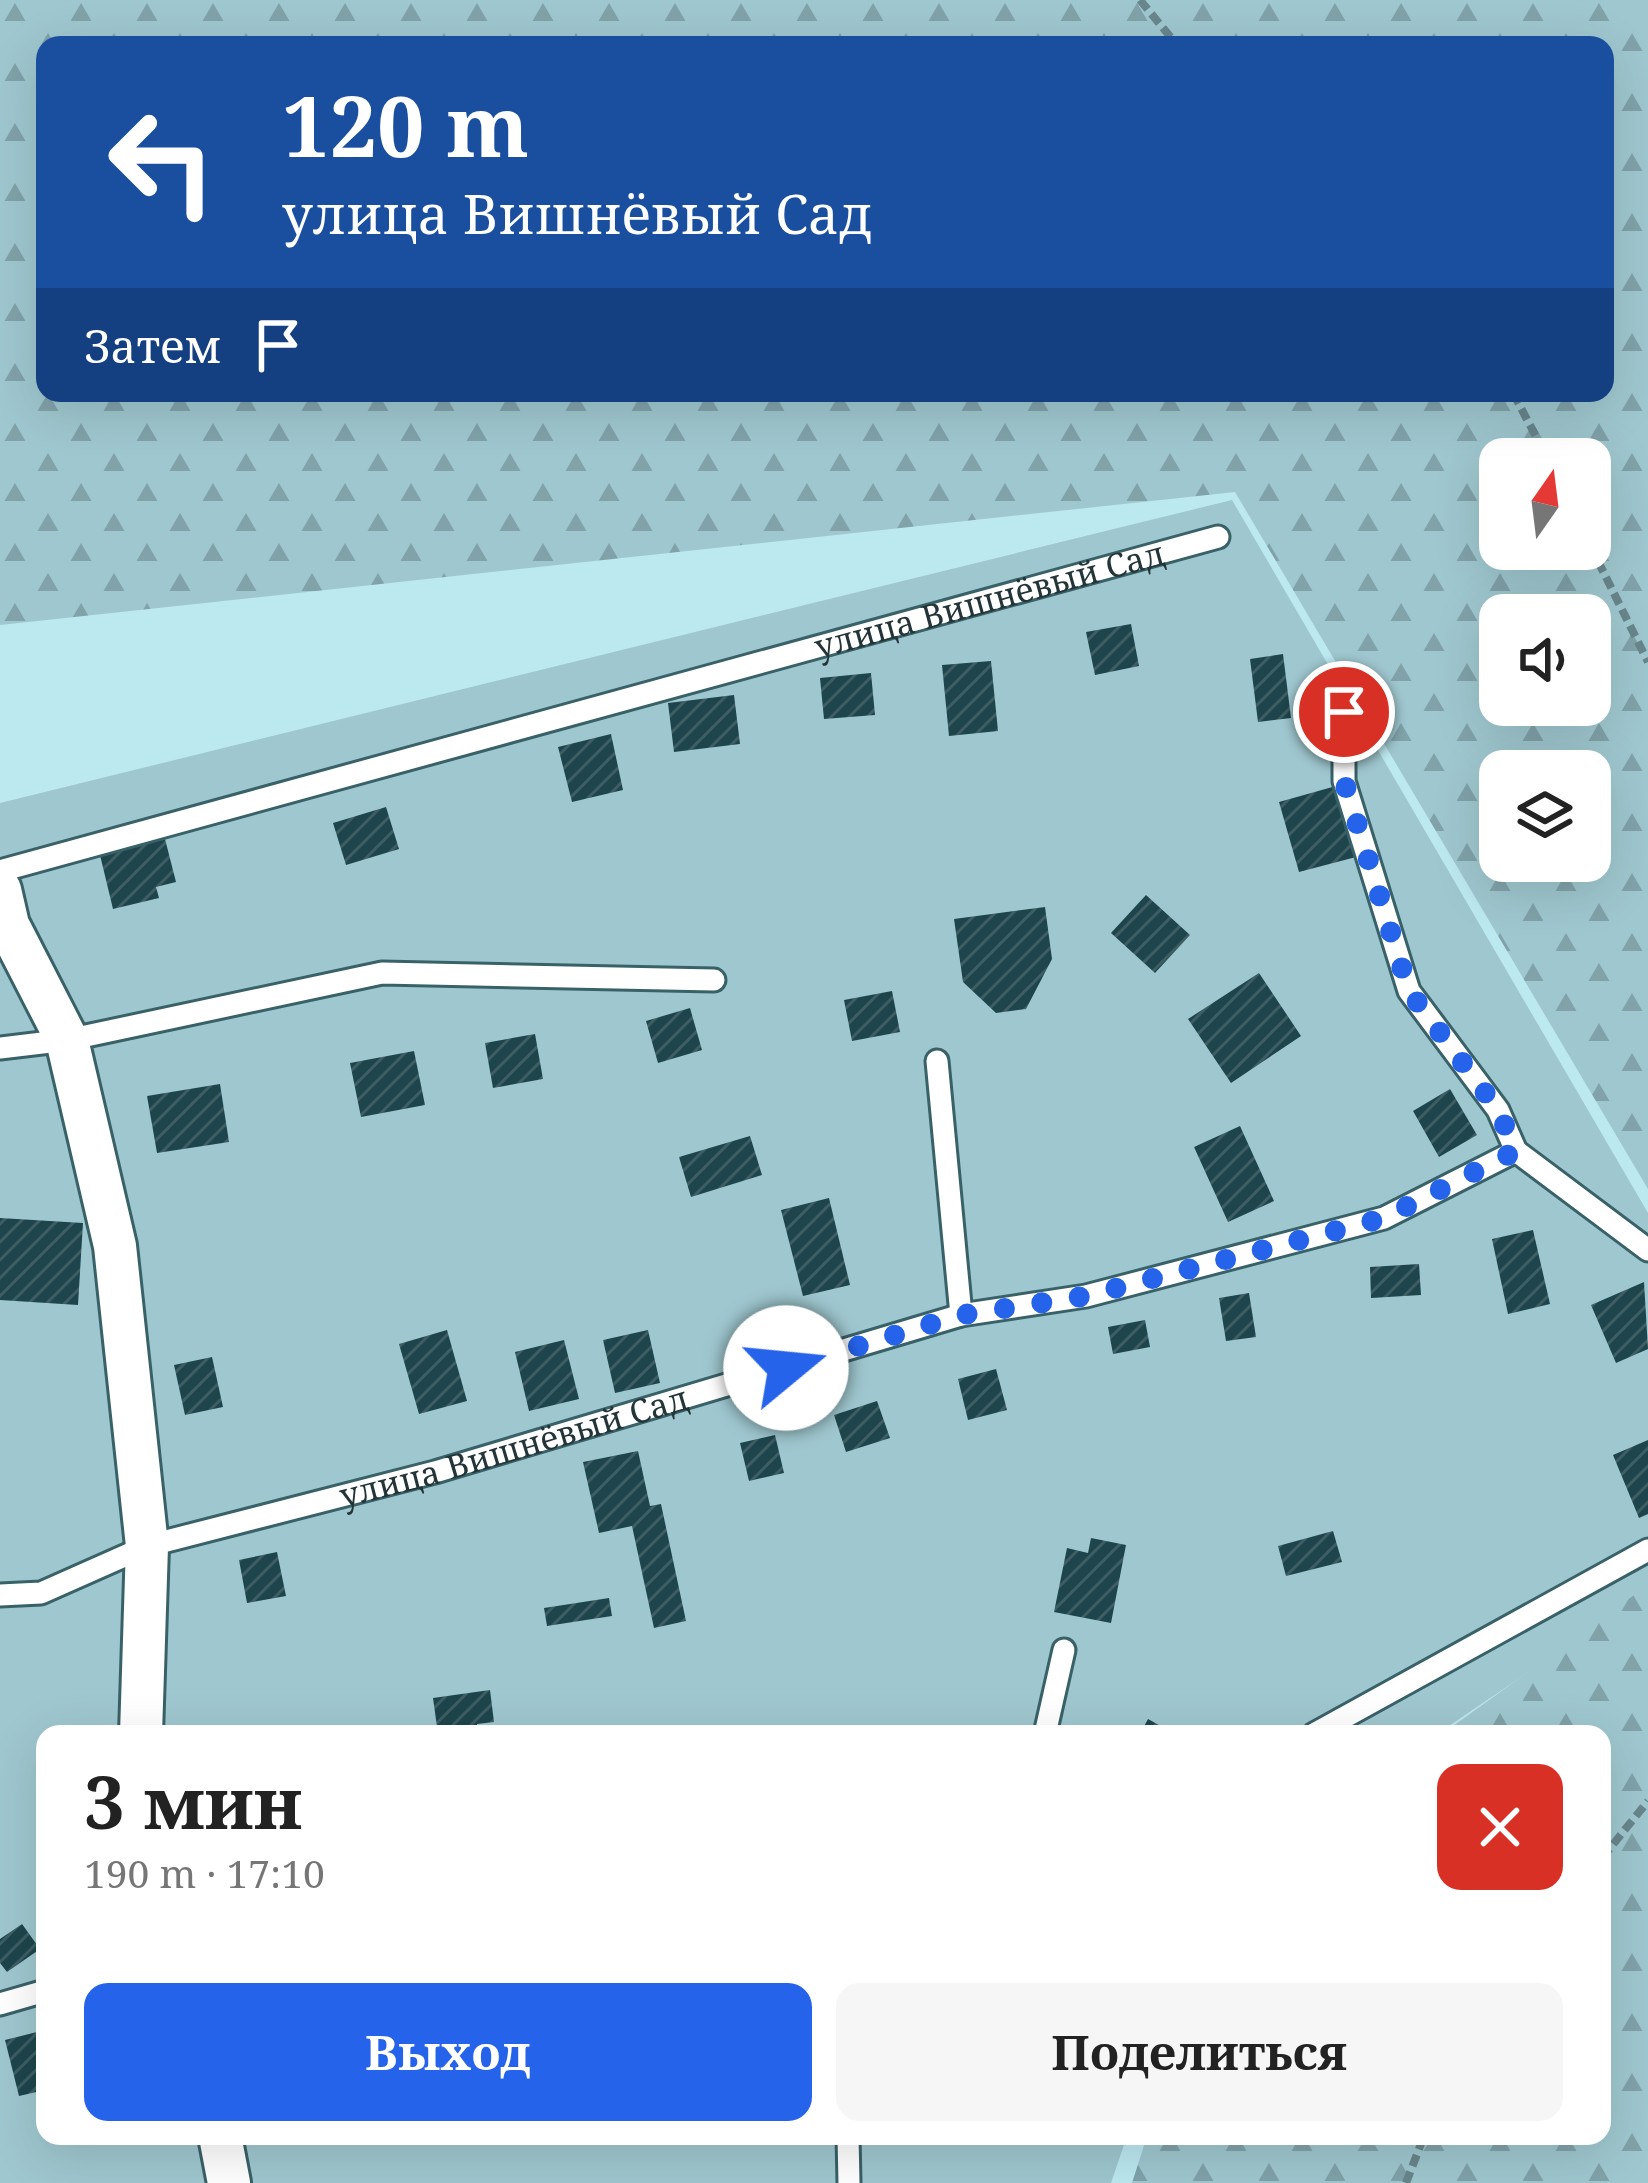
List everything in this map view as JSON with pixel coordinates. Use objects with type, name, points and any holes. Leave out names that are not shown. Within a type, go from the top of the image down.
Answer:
[{"type":"street","points":[[0,890],[8,926],[67,1040],[115,1246],[147,1546],[141,1725]]},
{"type":"street","points":[[222,2145],[230,2183]]},
{"type":"lane","name":"улица Вишнёвый Сад","points":[[0,871],[1218,537]]},
{"type":"lane","points":[[1344,712],[1344,781],[1409,991],[1498,1110],[1516,1151],[1648,1250]]},
{"type":"lane","points":[[0,1048],[67,1040],[382,974],[714,980]]},
{"type":"lane","points":[[937,1061],[961,1315]]},
{"type":"lane","name":"улица Вишнёвый Сад","points":[[0,1595],[41,1593],[147,1546],[435,1472],[961,1315],[1086,1296],[1384,1218],[1516,1151]]},
{"type":"lane","points":[[1330,1725],[1648,1550]]},
{"type":"lane","points":[[1047,1725],[1064,1650]]},
{"type":"lane","points":[[0,2004],[36,1993]]},
{"type":"lane","points":[[848,2145],[849,2183]]},
{"type":"path","points":[[1140,0],[1170,36]]},
{"type":"path","points":[[1518,402],[1537,438]]},
{"type":"path","points":[[1602,570],[1648,662]]},
{"type":"path","points":[[1611,1847],[1648,1801]]},
{"type":"path","points":[[1406,2183],[1421,2145]]},
{"type":"green space","points":[[0,0],[1648,0],[1648,1189],[1235,492],[0,625]]},
{"type":"green space","points":[[1232,500],[1648,1213],[1648,1591],[1450,1725],[36,1725],[36,2145],[1124,2145],[1111,2183],[0,2183],[0,803]]},
{"type":"green space","points":[[1648,1585],[1648,2183],[1132,2183],[1144,2145],[1611,2145],[1611,1725],[1454,1725]]},
{"type":"building","points":[[1131,624],[1139,666],[1095,675],[1086,632]]},
{"type":"building","points":[[1283,654],[1291,718],[1258,722],[1250,659]]},
{"type":"building","points":[[991,661],[998,731],[949,736],[942,665]]},
{"type":"building","points":[[871,673],[875,715],[824,719],[820,678]]},
{"type":"building","points":[[734,695],[740,744],[674,752],[668,703]]},
{"type":"building","points":[[611,734],[623,790],[572,802],[558,747]]},
{"type":"building","points":[[1336,786],[1356,857],[1299,872],[1279,802]]},
{"type":"building","points":[[386,807],[399,849],[346,865],[333,823]]},
{"type":"building","points":[[165,839],[176,882],[156,887],[159,898],[113,909],[100,855]]},
{"type":"building","points":[[1146,895],[1190,935],[1155,973],[1111,933]]},
{"type":"building","points":[[1045,907],[1052,959],[1026,1009],[996,1013],[963,982],[954,919]]},
{"type":"building","points":[[1259,973],[1301,1036],[1231,1083],[1188,1019]]},
{"type":"building","points":[[892,991],[900,1032],[852,1041],[844,1000]]},
{"type":"building","points":[[690,1008],[702,1050],[658,1063],[646,1021]]},
{"type":"building","points":[[535,1034],[543,1079],[493,1088],[485,1043]]},
{"type":"building","points":[[414,1051],[425,1105],[361,1117],[350,1063]]},
{"type":"building","points":[[220,1084],[229,1142],[157,1153],[147,1096]]},
{"type":"building","points":[[1450,1089],[1477,1135],[1439,1157],[1413,1111]]},
{"type":"building","points":[[1240,1126],[1274,1201],[1228,1222],[1194,1147]]},
{"type":"building","points":[[750,1136],[762,1175],[691,1197],[679,1157]]},
{"type":"building","points":[[829,1198],[850,1285],[803,1296],[781,1210]]},
{"type":"building","points":[[0,1218],[83,1223],[78,1305],[0,1300]]},
{"type":"building","points":[[1533,1230],[1550,1304],[1508,1314],[1492,1239]]},
{"type":"building","points":[[1419,1264],[1421,1295],[1371,1298],[1370,1267]]},
{"type":"building","points":[[1644,1282],[1648,1349],[1616,1363],[1591,1305]]},
{"type":"building","points":[[1249,1293],[1256,1337],[1226,1341],[1219,1298]]},
{"type":"building","points":[[1145,1320],[1150,1347],[1113,1354],[1108,1327]]},
{"type":"building","points":[[447,1330],[467,1401],[419,1414],[399,1344]]},
{"type":"building","points":[[648,1330],[660,1383],[615,1393],[603,1340]]},
{"type":"building","points":[[564,1340],[579,1399],[529,1411],[515,1352]]},
{"type":"building","points":[[212,1357],[223,1407],[185,1415],[174,1365]]},
{"type":"building","points":[[996,1369],[1007,1410],[968,1420],[958,1379]]},
{"type":"building","points":[[877,1401],[890,1438],[846,1452],[834,1415]]},
{"type":"building","points":[[775,1435],[784,1473],[749,1481],[740,1443]]},
{"type":"building","points":[[1648,1440],[1648,1514],[1639,1518],[1613,1455]]},
{"type":"building","points":[[638,1451],[650,1506],[661,1504],[686,1621],[654,1628],[632,1526],[599,1533],[583,1462]]},
{"type":"building","points":[[1333,1531],[1342,1562],[1286,1576],[1278,1546]]},
{"type":"building","points":[[1091,1538],[1126,1545],[1111,1623],[1054,1612],[1067,1548],[1088,1553]]},
{"type":"building","points":[[277,1552],[286,1596],[247,1603],[239,1560]]},
{"type":"building","points":[[609,1598],[612,1616],[547,1626],[544,1608]]},
{"type":"building","points":[[490,1690],[494,1722],[437,1725],[433,1698]]},
{"type":"building","points":[[22,1924],[36,1943],[36,1952],[7,1972],[0,1963],[0,1939]]},
{"type":"building","points":[[36,2032],[36,2092],[19,2096],[5,2040]]},
{"type":"route","points":[[786,1368],[961,1315],[1086,1296],[1384,1218],[1516,1151],[1498,1110],[1409,991],[1344,781],[1344,712]]}]
